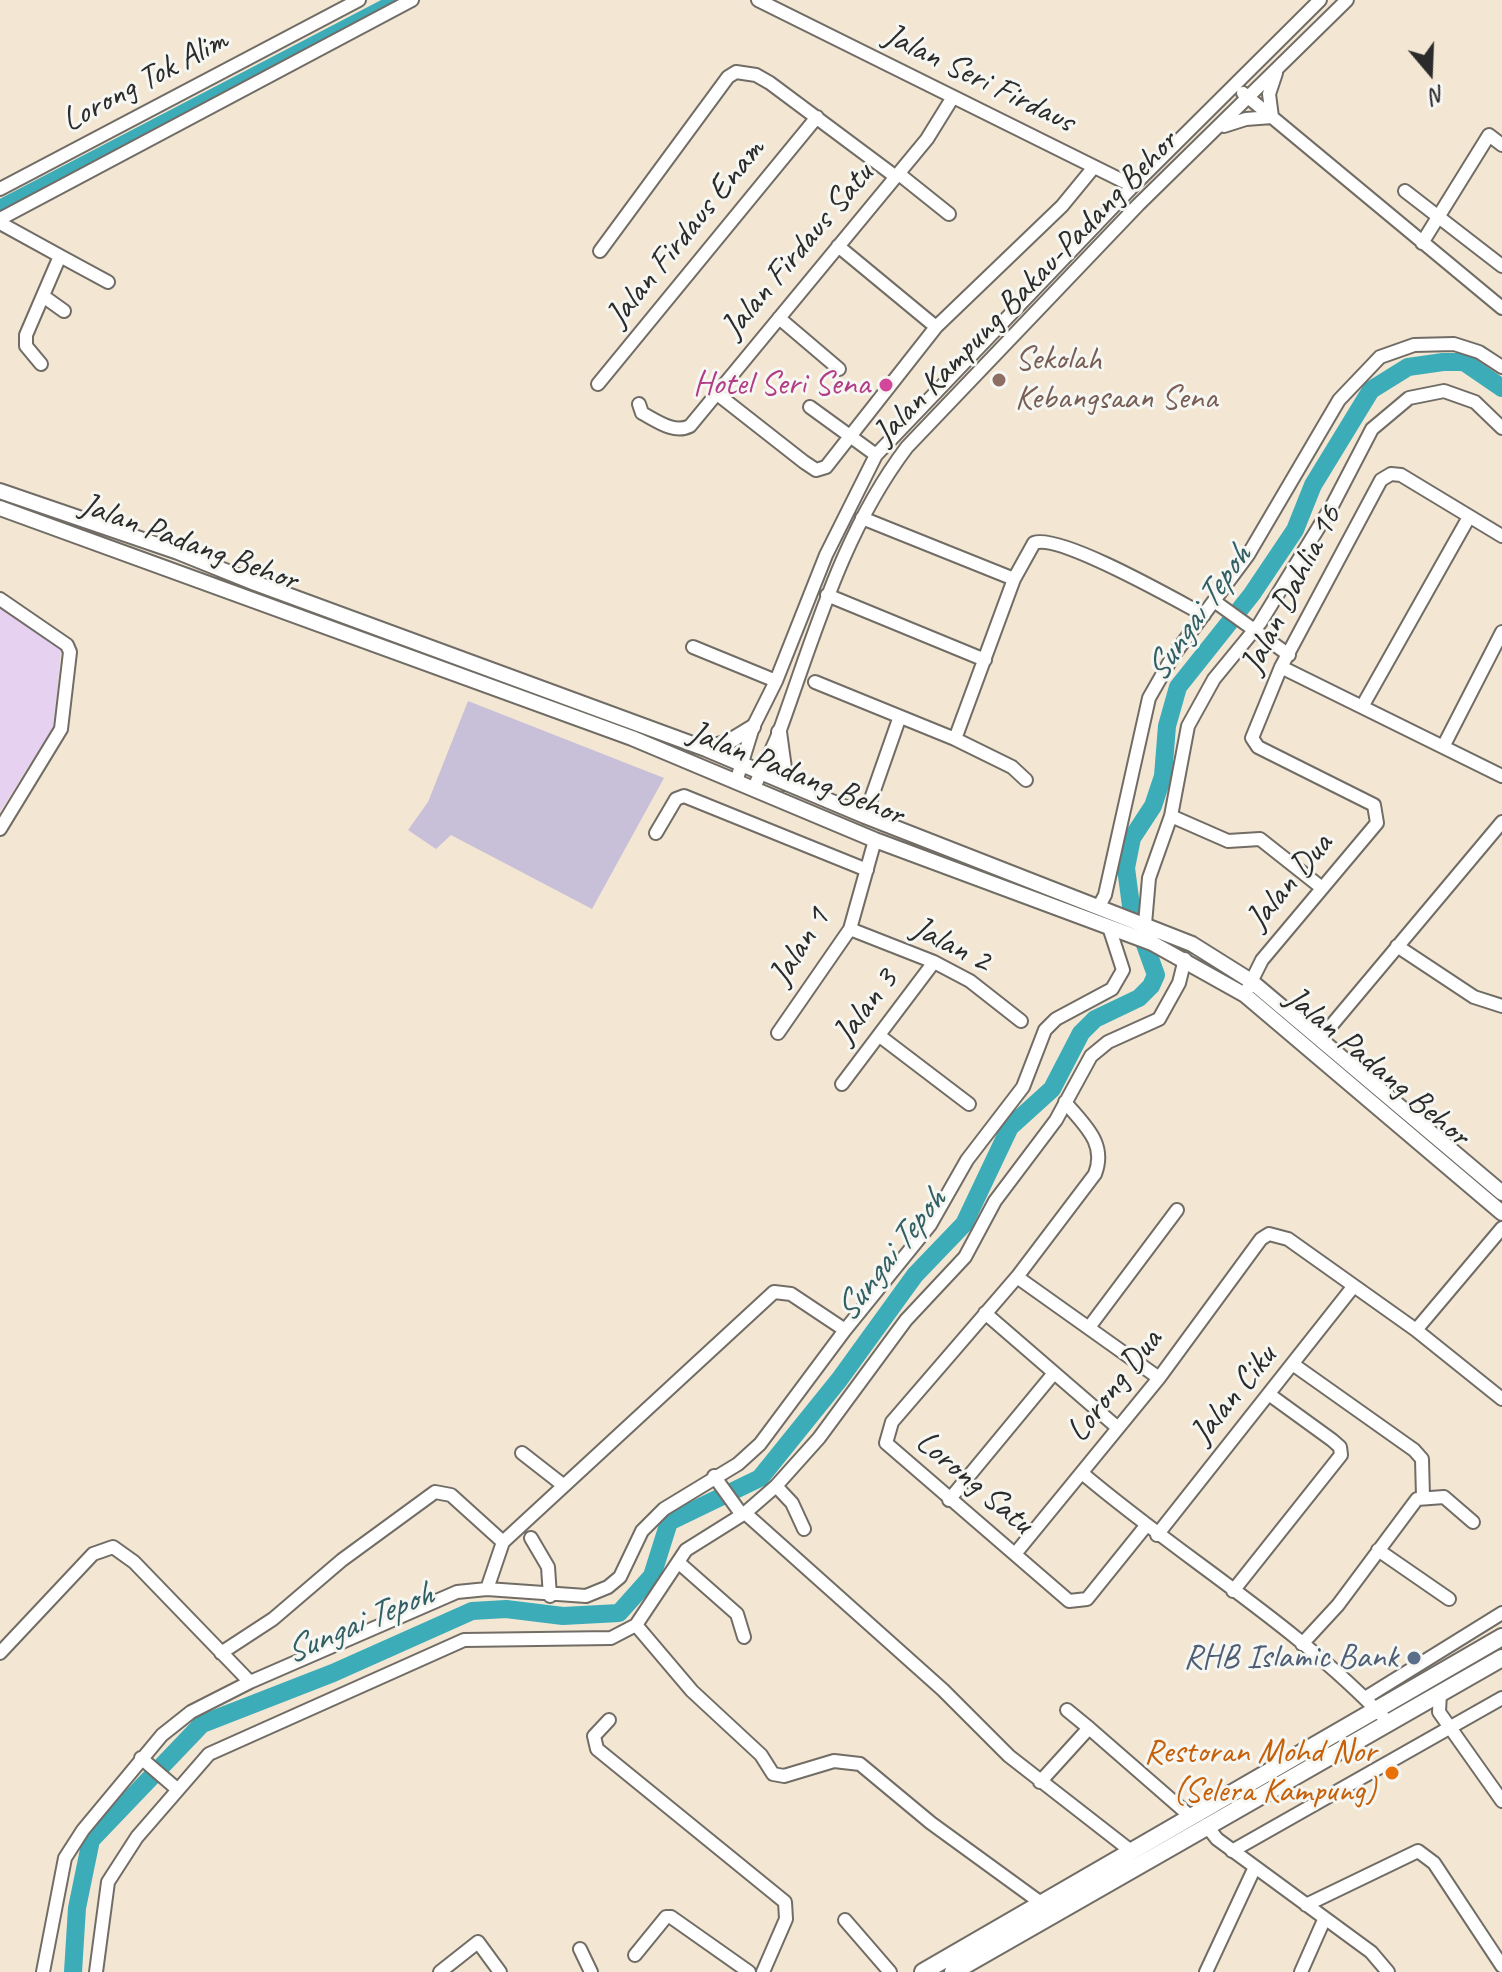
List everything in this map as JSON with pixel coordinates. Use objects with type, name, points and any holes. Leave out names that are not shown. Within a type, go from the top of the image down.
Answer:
[{"type":"highway","points":[[923,1972],[950,1968],[1502,1637]]},
{"type":"highway","points":[[1376,1710],[1440,1693],[1502,1658]]},
{"type":"highway","points":[[950,1968],[1041,1903],[1131,1851],[1199,1817]]},
{"type":"main road","name":"Jalan Padang Behor","points":[[0,491],[178,552],[269,589],[706,749],[865,816],[1192,944],[1251,981],[1502,1193]]},
{"type":"main road","name":"Jalan Padang Behor","points":[[0,508],[632,738],[875,840],[1152,943],[1245,995],[1502,1213]]},
{"type":"main road","points":[[706,749],[753,727]]},
{"type":"main road","points":[[779,732],[786,783]]},
{"type":"street","name":"Lorong Tok Alim","points":[[0,189],[359,0]]},
{"type":"street","points":[[0,221],[412,0]]},
{"type":"street","name":"Jalan Seri Firdaus","points":[[758,0],[1133,186]]},
{"type":"street","name":"Jalan Kampung Bakau-Padang Behor","points":[[754,789],[779,732],[827,595],[862,518],[885,477],[907,447],[1138,205],[1220,128],[1347,0]]},
{"type":"street","name":"Jalan Kampung Bakau-Padang Behor","points":[[736,782],[753,727],[776,681],[826,555],[876,455],[1133,186],[1235,87],[1316,1]]},
{"type":"street","points":[[1272,117],[1269,94],[1277,69]]},
{"type":"street","points":[[600,251],[728,77],[736,72],[756,75],[949,214]]},
{"type":"street","points":[[1235,87],[1502,308]]},
{"type":"street","name":"Jalan Firdaus Satu","points":[[639,404],[642,413],[682,430],[690,426],[927,139],[953,97]]},
{"type":"street","name":"Jalan Firdaus Enam","points":[[598,384],[817,117]]},
{"type":"street","points":[[1220,128],[1246,119],[1272,117]]},
{"type":"street","points":[[1422,243],[1489,135],[1502,145]]},
{"type":"street","points":[[716,393],[816,470],[826,467],[936,327],[1062,206],[1094,167]]},
{"type":"street","points":[[1405,191],[1502,266]]},
{"type":"street","points":[[0,221],[108,282]]},
{"type":"street","points":[[838,246],[936,327]]},
{"type":"street","points":[[41,364],[25,341],[60,256]]},
{"type":"street","points":[[43,296],[64,311]]},
{"type":"street","points":[[779,318],[839,369]]},
{"type":"street","points":[[1103,908],[1149,698],[1173,656],[1204,615],[1218,604],[1339,400],[1380,357],[1398,348],[1443,343],[1479,352],[1502,367]]},
{"type":"street","points":[[1145,924],[1149,878],[1171,816],[1188,726],[1214,679],[1255,631],[1333,504],[1372,429],[1385,415],[1419,394],[1444,391],[1475,402],[1502,428]]},
{"type":"street","points":[[810,407],[847,437],[876,455]]},
{"type":"street","name":"Jalan Dahlia 16","points":[[1377,823],[1374,805],[1258,747],[1252,738],[1281,667],[1381,480],[1391,474],[1401,475],[1469,517]]},
{"type":"street","points":[[1363,705],[1469,517],[1502,536]]},
{"type":"street","points":[[862,518],[1014,579]]},
{"type":"street","points":[[955,739],[1014,579],[1034,543],[1042,540],[1118,570],[1204,615]]},
{"type":"street","points":[[827,595],[985,660]]},
{"type":"street","points":[[0,599],[67,645],[70,652],[61,729],[0,829]]},
{"type":"street","points":[[1218,604],[1289,655]]},
{"type":"street","points":[[1444,745],[1497,658],[1502,632]]},
{"type":"street","points":[[693,647],[776,681]]},
{"type":"street","points":[[1281,667],[1502,776]]},
{"type":"street","points":[[815,682],[899,719],[955,739],[1012,767],[1026,780]]},
{"type":"street","points":[[865,816],[899,719]]},
{"type":"street","points":[[656,833],[676,799],[684,796],[867,870]]},
{"type":"street","points":[[1171,816],[1228,841],[1260,839],[1322,888]]},
{"type":"street","points":[[1320,1039],[1502,822]]},
{"type":"street","name":"Jalan Dua","points":[[1245,995],[1262,960],[1377,823]]},
{"type":"street","name":"Jalan 1","points":[[778,1033],[850,929],[875,840]]},
{"type":"street","points":[[43,1972],[65,1858],[83,1830],[146,1762],[179,1719],[250,1682],[457,1592],[487,1589],[550,1596],[586,1596],[608,1587],[620,1577],[649,1523],[679,1498],[717,1481],[755,1451],[845,1330],[930,1225],[967,1160],[1023,1087],[1045,1030],[1056,1019],[1112,989],[1119,981],[1123,970],[1113,928]]},
{"type":"street","name":"Jalan 2","points":[[850,929],[934,962],[970,981],[1021,1021]]},
{"type":"street","points":[[1397,946],[1474,997],[1502,1006]]},
{"type":"street","points":[[96,1972],[108,1882],[174,1787],[209,1754],[436,1649],[479,1639],[611,1638],[636,1625],[695,1541],[776,1486],[819,1438],[906,1320],[965,1257],[995,1201],[1056,1120],[1091,1056],[1108,1042],[1159,1019],[1179,983],[1185,959]]},
{"type":"street","name":"Jalan 3","points":[[842,1084],[881,1037],[934,962]]},
{"type":"street","points":[[881,1037],[969,1104]]},
{"type":"street","name":"Lorong Satu","points":[[1065,1102],[1097,1143],[1101,1159],[1095,1174],[1017,1277],[892,1422],[885,1436],[890,1450],[1069,1601],[1082,1602],[1145,1527]]},
{"type":"street","points":[[1090,1326],[1177,1210]]},
{"type":"street","points":[[1416,1330],[1502,1228]]},
{"type":"street","name":"Lorong Dua","points":[[1015,1554],[1159,1378],[1261,1239],[1276,1234],[1353,1287]]},
{"type":"street","points":[[1017,1277],[1159,1378]]},
{"type":"street","points":[[1353,1287],[1416,1330],[1502,1399]]},
{"type":"street","name":"Jalan Ciku","points":[[1157,1535],[1353,1287]]},
{"type":"street","points":[[487,1589],[503,1542],[774,1292],[791,1294],[845,1330]]},
{"type":"street","points":[[985,1313],[1118,1428]]},
{"type":"street","points":[[1294,1365],[1414,1450],[1422,1459],[1426,1497]]},
{"type":"street","points":[[949,1500],[1054,1373]]},
{"type":"street","points":[[1233,1591],[1341,1455],[1340,1447],[1270,1395]]},
{"type":"street","points":[[522,1453],[563,1485]]},
{"type":"street","points":[[1082,1473],[1145,1527],[1302,1644],[1376,1710],[1502,1613]]},
{"type":"street","points":[[717,1481],[741,1512],[1040,1782],[1131,1851]]},
{"type":"street","points":[[776,1486],[792,1503],[804,1529]]},
{"type":"street","points":[[221,1653],[273,1619],[342,1560],[435,1492],[451,1495],[503,1542]]},
{"type":"street","points":[[1302,1644],[1338,1605],[1401,1516],[1426,1497],[1444,1497],[1473,1522]]},
{"type":"street","points":[[531,1538],[548,1567],[550,1596]]},
{"type":"street","points":[[0,1653],[93,1554],[113,1547],[134,1562],[250,1682]]},
{"type":"street","points":[[1378,1550],[1449,1599]]},
{"type":"street","points":[[678,1562],[737,1614],[744,1637]]},
{"type":"street","points":[[636,1625],[692,1691],[761,1755],[773,1774],[784,1776],[834,1761],[853,1760],[1041,1903]]},
{"type":"street","points":[[1440,1693],[1439,1712],[1502,1801]]},
{"type":"street","points":[[1232,1851],[1502,1698]]},
{"type":"street","points":[[1067,1710],[1199,1817],[1214,1837],[1371,1952],[1388,1972]]},
{"type":"street","points":[[609,1720],[594,1736],[597,1749],[785,1902],[786,1919],[763,1972]]},
{"type":"street","points":[[1040,1782],[1089,1728]]},
{"type":"street","points":[[146,1762],[174,1787]]},
{"type":"street","points":[[1306,1905],[1418,1851],[1434,1863],[1502,1966]]},
{"type":"street","points":[[1206,1972],[1255,1867]]},
{"type":"street","points":[[635,1955],[666,1917],[671,1917],[749,1972]]},
{"type":"street","points":[[845,1920],[890,1972]]},
{"type":"street","points":[[1301,1972],[1324,1920]]},
{"type":"street","points":[[440,1972],[478,1942],[500,1972]]},
{"type":"street","points":[[580,1949],[590,1964],[591,1972]]},
{"type":"shaded area","points":[[0,607],[61,649],[54,726],[0,812]]},
{"type":"shaded area","points":[[468,701],[664,778],[592,909],[451,835],[436,849],[408,830],[428,802]]},
{"type":"waterway","points":[[0,205],[393,0]]},
{"type":"waterway","name":"Sungai Tepoh","points":[[73,1972],[77,1908],[91,1840],[202,1724],[333,1673],[472,1611],[506,1609],[563,1616],[619,1613],[652,1576],[669,1522],[760,1478],[839,1380],[915,1275],[964,1224],[1010,1127],[1052,1089],[1081,1033],[1095,1019],[1139,998],[1151,986],[1156,975],[1131,906],[1126,868],[1132,838],[1153,806],[1163,776],[1167,726],[1178,687],[1252,594],[1295,530],[1313,485],[1371,390],[1408,367],[1443,362],[1464,362],[1502,388]]},
{"type":"place","name":"Sekolah Kebangsaan Sena","points":[[999,380]]},
{"type":"place","name":"Hotel Seri Sena","points":[[886,385]]},
{"type":"place","name":"RHB Islamic Bank","points":[[1414,1658]]},
{"type":"place","name":"Restoran Mohd Nor (Selera Kampung)","points":[[1392,1773]]}]
